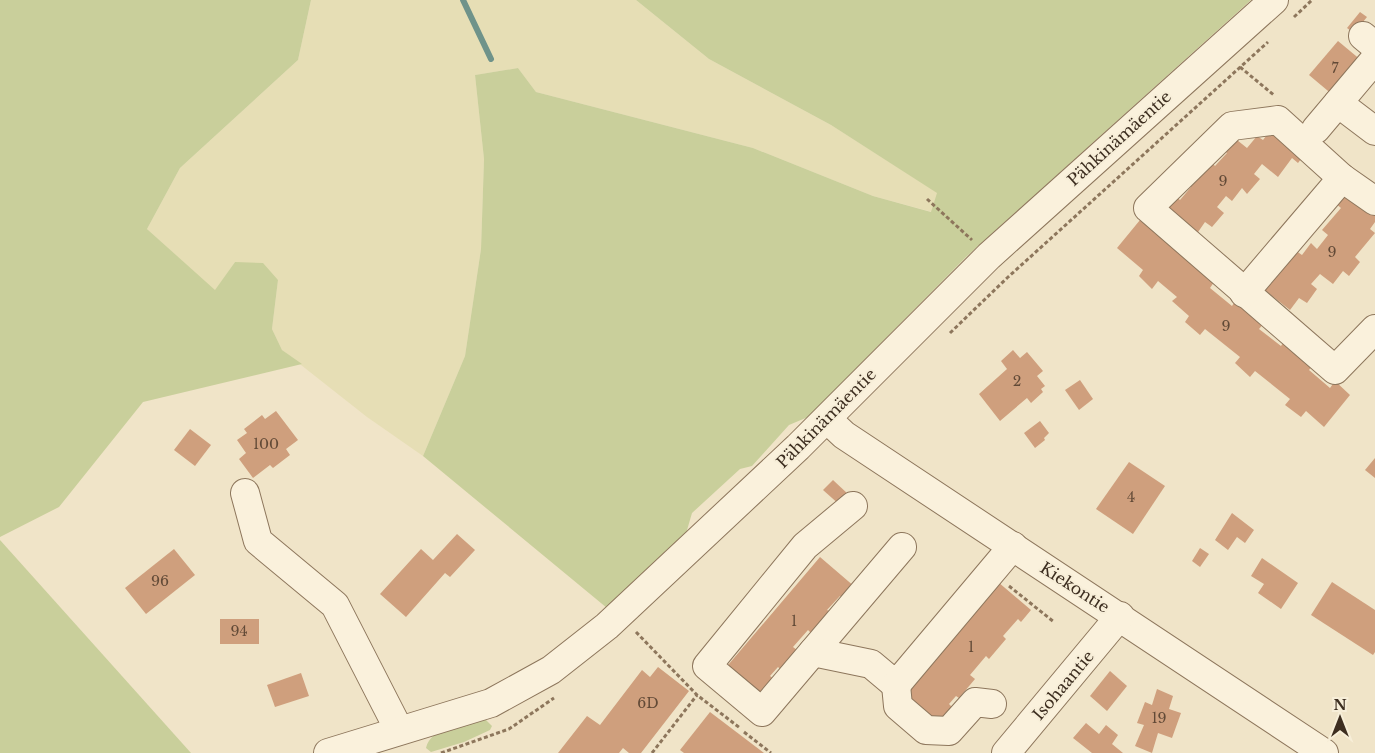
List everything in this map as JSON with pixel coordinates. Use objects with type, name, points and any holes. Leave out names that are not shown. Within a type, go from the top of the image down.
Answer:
[{"type":"street","name":"Pähkinämäentie","points":[[328,753],[491,703],[551,670],[607,626],[827,419],[989,256],[1274,0]]},
{"type":"street","points":[[1316,129],[1338,103],[1371,47]]},
{"type":"street","points":[[1338,103],[1375,131]]},
{"type":"street","points":[[1375,201],[1342,178],[1278,120],[1232,126],[1148,208],[1335,370],[1375,329]]},
{"type":"street","points":[[1244,293],[1342,178]]},
{"type":"street","name":"Kiekontie","points":[[827,419],[844,435],[1120,616],[1324,753]]},
{"type":"street","points":[[246,493],[258,541],[335,605],[400,730]]},
{"type":"street","points":[[853,506],[805,546],[707,666],[762,712],[902,547]]},
{"type":"street","points":[[992,704],[975,702],[949,731],[926,730],[898,706],[896,684],[1012,546]]},
{"type":"street","name":"Isohaantie","points":[[1006,753],[1120,616]]},
{"type":"street","points":[[813,652],[871,664],[896,684]]},
{"type":"path","points":[[927,199],[989,256]]},
{"type":"path","points":[[991,571],[1054,622]]},
{"type":"path","points":[[652,753],[697,695]]},
{"type":"shaded area","points":[[311,0],[636,0],[709,59],[831,125],[938,193],[932,212],[873,196],[753,148],[536,92],[518,68],[475,75],[484,159],[481,249],[465,356],[423,456],[367,417],[282,350],[272,329],[278,280],[235,262],[215,291],[147,229],[180,168],[298,60]]},
{"type":"green space","points":[[0,0],[311,0],[298,60],[180,168],[147,229],[215,290],[235,262],[263,263],[278,280],[272,329],[282,350],[302,364],[143,402],[59,507],[0,537]]},
{"type":"green space","points":[[636,0],[1251,0],[966,257],[808,417],[789,425],[752,466],[740,469],[692,513],[685,537],[607,608],[423,456],[465,356],[481,249],[484,159],[475,75],[518,68],[536,92],[753,148],[873,196],[931,212],[937,193],[831,125],[709,59]]},
{"type":"green space","points":[[0,540],[191,753],[0,753]]},
{"type":"green space","points":[[480,719],[486,720],[492,726],[490,730],[464,742],[431,752],[426,748],[429,741],[440,731]]},
{"type":"building","points":[[1360,12],[1367,17],[1354,33],[1347,28]]},
{"type":"building","points":[[1338,41],[1362,61],[1334,96],[1309,75]]},
{"type":"building","points":[[1273,127],[1305,154],[1298,163],[1292,158],[1278,177],[1262,164],[1254,174],[1260,179],[1247,194],[1242,188],[1232,201],[1226,196],[1217,207],[1224,213],[1212,227],[1205,222],[1196,235],[1163,208],[1174,195],[1180,200],[1191,187],[1185,182],[1211,162],[1215,166],[1227,153],[1222,148],[1232,136],[1247,148],[1257,136],[1263,140]]},
{"type":"building","points":[[1346,188],[1375,212],[1375,222],[1370,229],[1375,233],[1355,257],[1360,262],[1349,276],[1343,271],[1333,284],[1320,274],[1311,284],[1317,289],[1307,303],[1299,298],[1290,310],[1257,284],[1289,246],[1302,255],[1311,243],[1317,249],[1328,235],[1322,230],[1341,208],[1335,203]]},
{"type":"building","points":[[1140,220],[1147,226],[1153,220],[1206,266],[1200,272],[1214,282],[1210,288],[1232,306],[1236,300],[1264,323],[1259,329],[1281,346],[1285,340],[1314,364],[1309,370],[1330,388],[1335,381],[1350,395],[1324,427],[1306,411],[1301,417],[1285,405],[1290,399],[1255,371],[1250,377],[1235,363],[1240,357],[1205,329],[1200,335],[1185,322],[1189,316],[1172,301],[1177,297],[1158,281],[1152,289],[1139,276],[1143,270],[1117,248]]},
{"type":"building","points":[[1013,350],[1020,358],[1027,352],[1043,371],[1037,376],[1045,386],[1041,389],[1043,392],[1031,403],[1027,398],[1000,421],[979,394],[1007,369],[1001,361]]},
{"type":"building","points":[[1080,380],[1093,399],[1079,410],[1065,390]]},
{"type":"building","points":[[276,411],[298,440],[286,449],[290,455],[273,468],[270,465],[253,478],[239,459],[246,453],[237,440],[247,433],[244,429],[262,415],[265,419]]},
{"type":"building","points":[[1040,421],[1049,433],[1044,438],[1045,440],[1035,448],[1024,433]]},
{"type":"building","points":[[190,429],[211,445],[195,466],[174,450]]},
{"type":"building","points":[[1375,458],[1375,478],[1365,470]]},
{"type":"building","points":[[1129,462],[1165,486],[1133,534],[1096,509]]},
{"type":"building","points":[[833,480],[849,495],[841,506],[823,490]]},
{"type":"building","points":[[1232,513],[1254,530],[1245,543],[1237,537],[1228,550],[1215,540]]},
{"type":"building","points":[[457,534],[475,550],[450,577],[445,573],[406,617],[380,594],[421,549],[433,560]]},
{"type":"building","points":[[1200,548],[1209,554],[1200,567],[1192,561]]},
{"type":"building","points":[[174,549],[195,575],[146,614],[125,588]]},
{"type":"building","points":[[820,557],[855,587],[844,599],[840,596],[827,610],[831,612],[812,634],[808,630],[793,647],[797,650],[781,670],[778,667],[770,676],[775,680],[757,700],[723,671]]},
{"type":"building","points":[[1262,558],[1298,583],[1281,609],[1258,593],[1264,584],[1251,576]]},
{"type":"building","points":[[998,582],[1031,610],[1021,622],[1018,619],[1003,636],[1006,639],[989,659],[986,656],[970,675],[975,679],[959,698],[956,696],[949,704],[952,707],[934,728],[900,698]]},
{"type":"building","points":[[1332,582],[1375,610],[1375,652],[1373,655],[1311,615]]},
{"type":"building","points":[[220,619],[259,619],[259,644],[220,644]]},
{"type":"building","points":[[658,667],[689,691],[641,753],[629,753],[623,748],[619,753],[558,753],[587,716],[600,725],[642,670],[650,677]]},
{"type":"building","points":[[1110,671],[1127,686],[1107,711],[1090,696]]},
{"type":"building","points":[[301,673],[309,696],[275,707],[267,685]]},
{"type":"building","points":[[1157,689],[1173,696],[1169,709],[1181,713],[1172,738],[1158,733],[1152,753],[1135,746],[1144,725],[1137,723],[1145,702],[1152,705]]},
{"type":"building","points":[[710,712],[764,753],[684,753],[680,750]]},
{"type":"building","points":[[1086,723],[1099,734],[1106,725],[1118,735],[1112,744],[1123,753],[1092,753],[1073,738]]},
{"type":"waterway","points":[[463,0],[491,59]]}]
